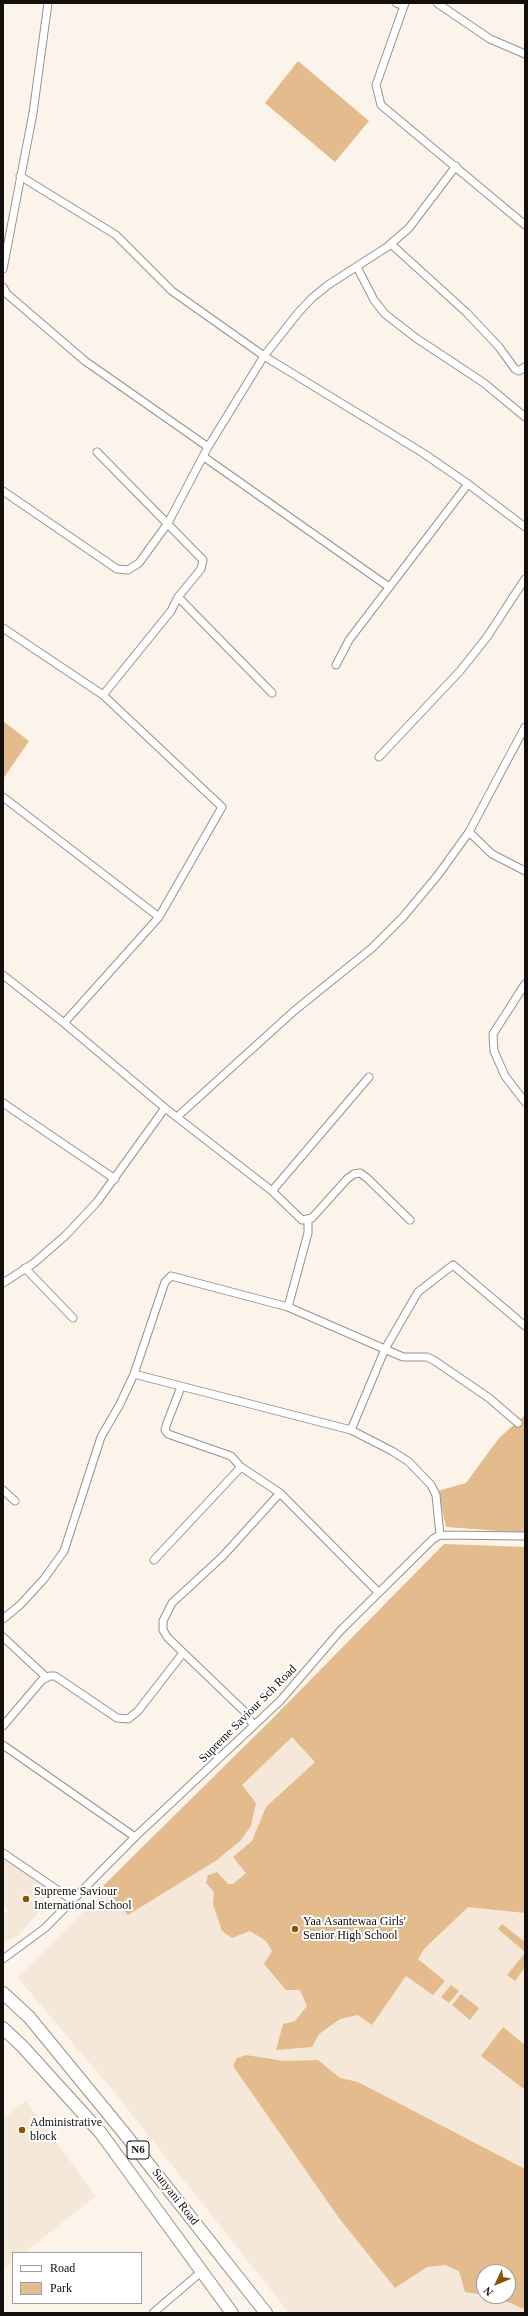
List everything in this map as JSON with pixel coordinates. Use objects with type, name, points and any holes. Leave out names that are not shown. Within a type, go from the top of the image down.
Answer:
[{"type":"main road","name":"Sunyani Road","points":[[3,1993],[29,2017],[129,2139],[266,2313]]},
{"type":"main road","name":"Sunyani Road","points":[[3,2028],[23,2047],[100,2132],[232,2313]]},
{"type":"street","points":[[3,269],[33,113],[48,3]]},
{"type":"street","points":[[396,3],[404,5],[376,84],[381,105],[525,225]]},
{"type":"street","points":[[437,3],[490,39],[525,54]]},
{"type":"street","points":[[3,491],[117,569],[128,570],[139,563],[168,523],[208,447],[264,356],[312,298],[391,244],[409,228],[456,166]]},
{"type":"street","points":[[20,176],[116,234],[172,291],[264,356],[468,484],[525,527]]},
{"type":"street","points":[[391,244],[467,313],[499,347],[515,369],[519,371],[525,367]]},
{"type":"street","points":[[357,267],[374,300],[385,314],[416,338],[484,383],[525,417]]},
{"type":"street","points":[[3,287],[7,294],[85,361],[208,447]]},
{"type":"street","points":[[97,452],[203,560],[201,569],[178,597],[171,611],[103,694]]},
{"type":"street","points":[[204,457],[389,587]]},
{"type":"street","points":[[336,665],[350,640],[468,484]]},
{"type":"street","points":[[379,757],[468,661],[487,637],[525,579]]},
{"type":"street","points":[[178,597],[272,693]]},
{"type":"street","points":[[3,628],[103,694],[222,807],[159,917],[64,1023]]},
{"type":"street","points":[[177,1117],[294,1011],[372,948],[438,875],[469,832],[525,727]]},
{"type":"street","points":[[3,797],[159,917]]},
{"type":"street","points":[[469,832],[492,854],[525,871]]},
{"type":"street","points":[[3,975],[64,1023],[165,1108],[272,1191],[302,1220],[309,1222]]},
{"type":"street","points":[[525,984],[493,1034],[494,1051],[505,1076],[525,1102]]},
{"type":"street","points":[[272,1191],[369,1077]]},
{"type":"street","points":[[3,1103],[115,1179]]},
{"type":"street","points":[[3,1283],[25,1268],[66,1235],[97,1202],[165,1108]]},
{"type":"street","points":[[288,1307],[308,1233],[309,1222],[347,1179],[354,1174],[360,1173],[367,1178],[410,1220]]},
{"type":"street","points":[[351,1430],[385,1349],[418,1292],[453,1265],[525,1326]]},
{"type":"street","points":[[25,1268],[73,1318]]},
{"type":"street","points":[[3,1619],[20,1606],[44,1579],[64,1551],[101,1437],[120,1404],[134,1374],[166,1282],[171,1276],[288,1307],[403,1357],[427,1357],[489,1398],[518,1423]]},
{"type":"street","points":[[134,1374],[351,1430],[392,1451],[409,1462],[431,1485],[436,1495],[440,1535],[525,1536]]},
{"type":"street","points":[[181,1387],[166,1423],[165,1430],[168,1434],[231,1456],[241,1467],[280,1493],[378,1592]]},
{"type":"street","points":[[154,1560],[241,1467]]},
{"type":"street","points":[[3,1490],[15,1501]]},
{"type":"street","points":[[253,1725],[245,1712],[183,1653],[163,1630],[163,1620],[172,1603],[223,1556],[280,1493]]},
{"type":"street","name":"Supreme Saviour Sch Road","points":[[3,1959],[45,1928],[135,1837],[280,1701],[378,1592],[403,1571],[423,1548],[440,1535]]},
{"type":"street","points":[[3,1637],[46,1677]]},
{"type":"street","points":[[3,1726],[46,1677],[55,1676],[117,1718],[128,1719],[138,1711],[183,1653]]},
{"type":"street","points":[[3,1745],[135,1837]]},
{"type":"street","points":[[3,1853],[72,1900]]},
{"type":"street","points":[[153,2313],[201,2272]]},
{"type":"shaded area","name":"Yaa Asantewaa Girls' Senior High School","points":[[444,1544],[525,1547],[525,2313],[289,2313],[114,2092],[18,1978]]},
{"type":"shaded area","name":"Supreme Saviour International School","points":[[3,1856],[55,1893],[19,1935],[3,1943],[3,1916],[8,1909],[3,1905]]},
{"type":"shaded area","points":[[26,2101],[96,2196],[25,2252],[12,2252],[12,2262],[3,2269],[3,2119]]},
{"type":"green space","points":[[298,61],[369,121],[335,162],[265,103]]},
{"type":"green space","points":[[3,721],[29,741],[3,779]]},
{"type":"green space","points":[[525,1415],[525,1533],[446,1527],[438,1491],[466,1483],[499,1438]]},
{"type":"green space","points":[[444,1544],[525,1547],[525,1913],[468,1907],[424,1949],[418,1959],[445,1981],[433,1995],[406,1976],[372,2025],[358,2015],[340,2019],[319,2034],[312,2047],[276,2050],[283,2024],[295,2021],[307,2006],[300,1990],[286,1990],[264,1964],[272,1951],[266,1941],[250,1931],[232,1938],[222,1931],[213,1904],[214,1892],[206,1883],[208,1875],[217,1872],[228,1884],[233,1884],[246,1873],[233,1857],[252,1841],[266,1807],[315,1762],[292,1737],[242,1785],[256,1803],[251,1826],[240,1841],[217,1860],[128,1915],[103,1886],[274,1717]]},
{"type":"green space","points":[[502,1924],[525,1942],[525,1952],[498,1929]]},
{"type":"green space","points":[[525,1953],[525,1967],[515,1981],[507,1975]]},
{"type":"green space","points":[[451,1985],[459,1991],[449,2003],[441,1997]]},
{"type":"green space","points":[[461,1994],[479,2008],[470,2020],[452,2005]]},
{"type":"green space","points":[[503,2027],[525,2045],[525,2090],[481,2056]]},
{"type":"green space","points":[[246,2055],[284,2061],[318,2060],[340,2078],[358,2082],[525,2169],[525,2306],[523,2309],[513,2304],[516,2304],[516,2264],[476,2264],[476,2294],[465,2292],[459,2271],[445,2265],[427,2267],[395,2288],[339,2218],[233,2066],[237,2058]]},
{"type":"place","name":"Supreme Saviour International School","points":[[26,1899]]},
{"type":"place","name":"Yaa Asantewaa Girls' Senior High School","points":[[295,1929]]},
{"type":"place","name":"Administrative block","points":[[22,2130]]}]
